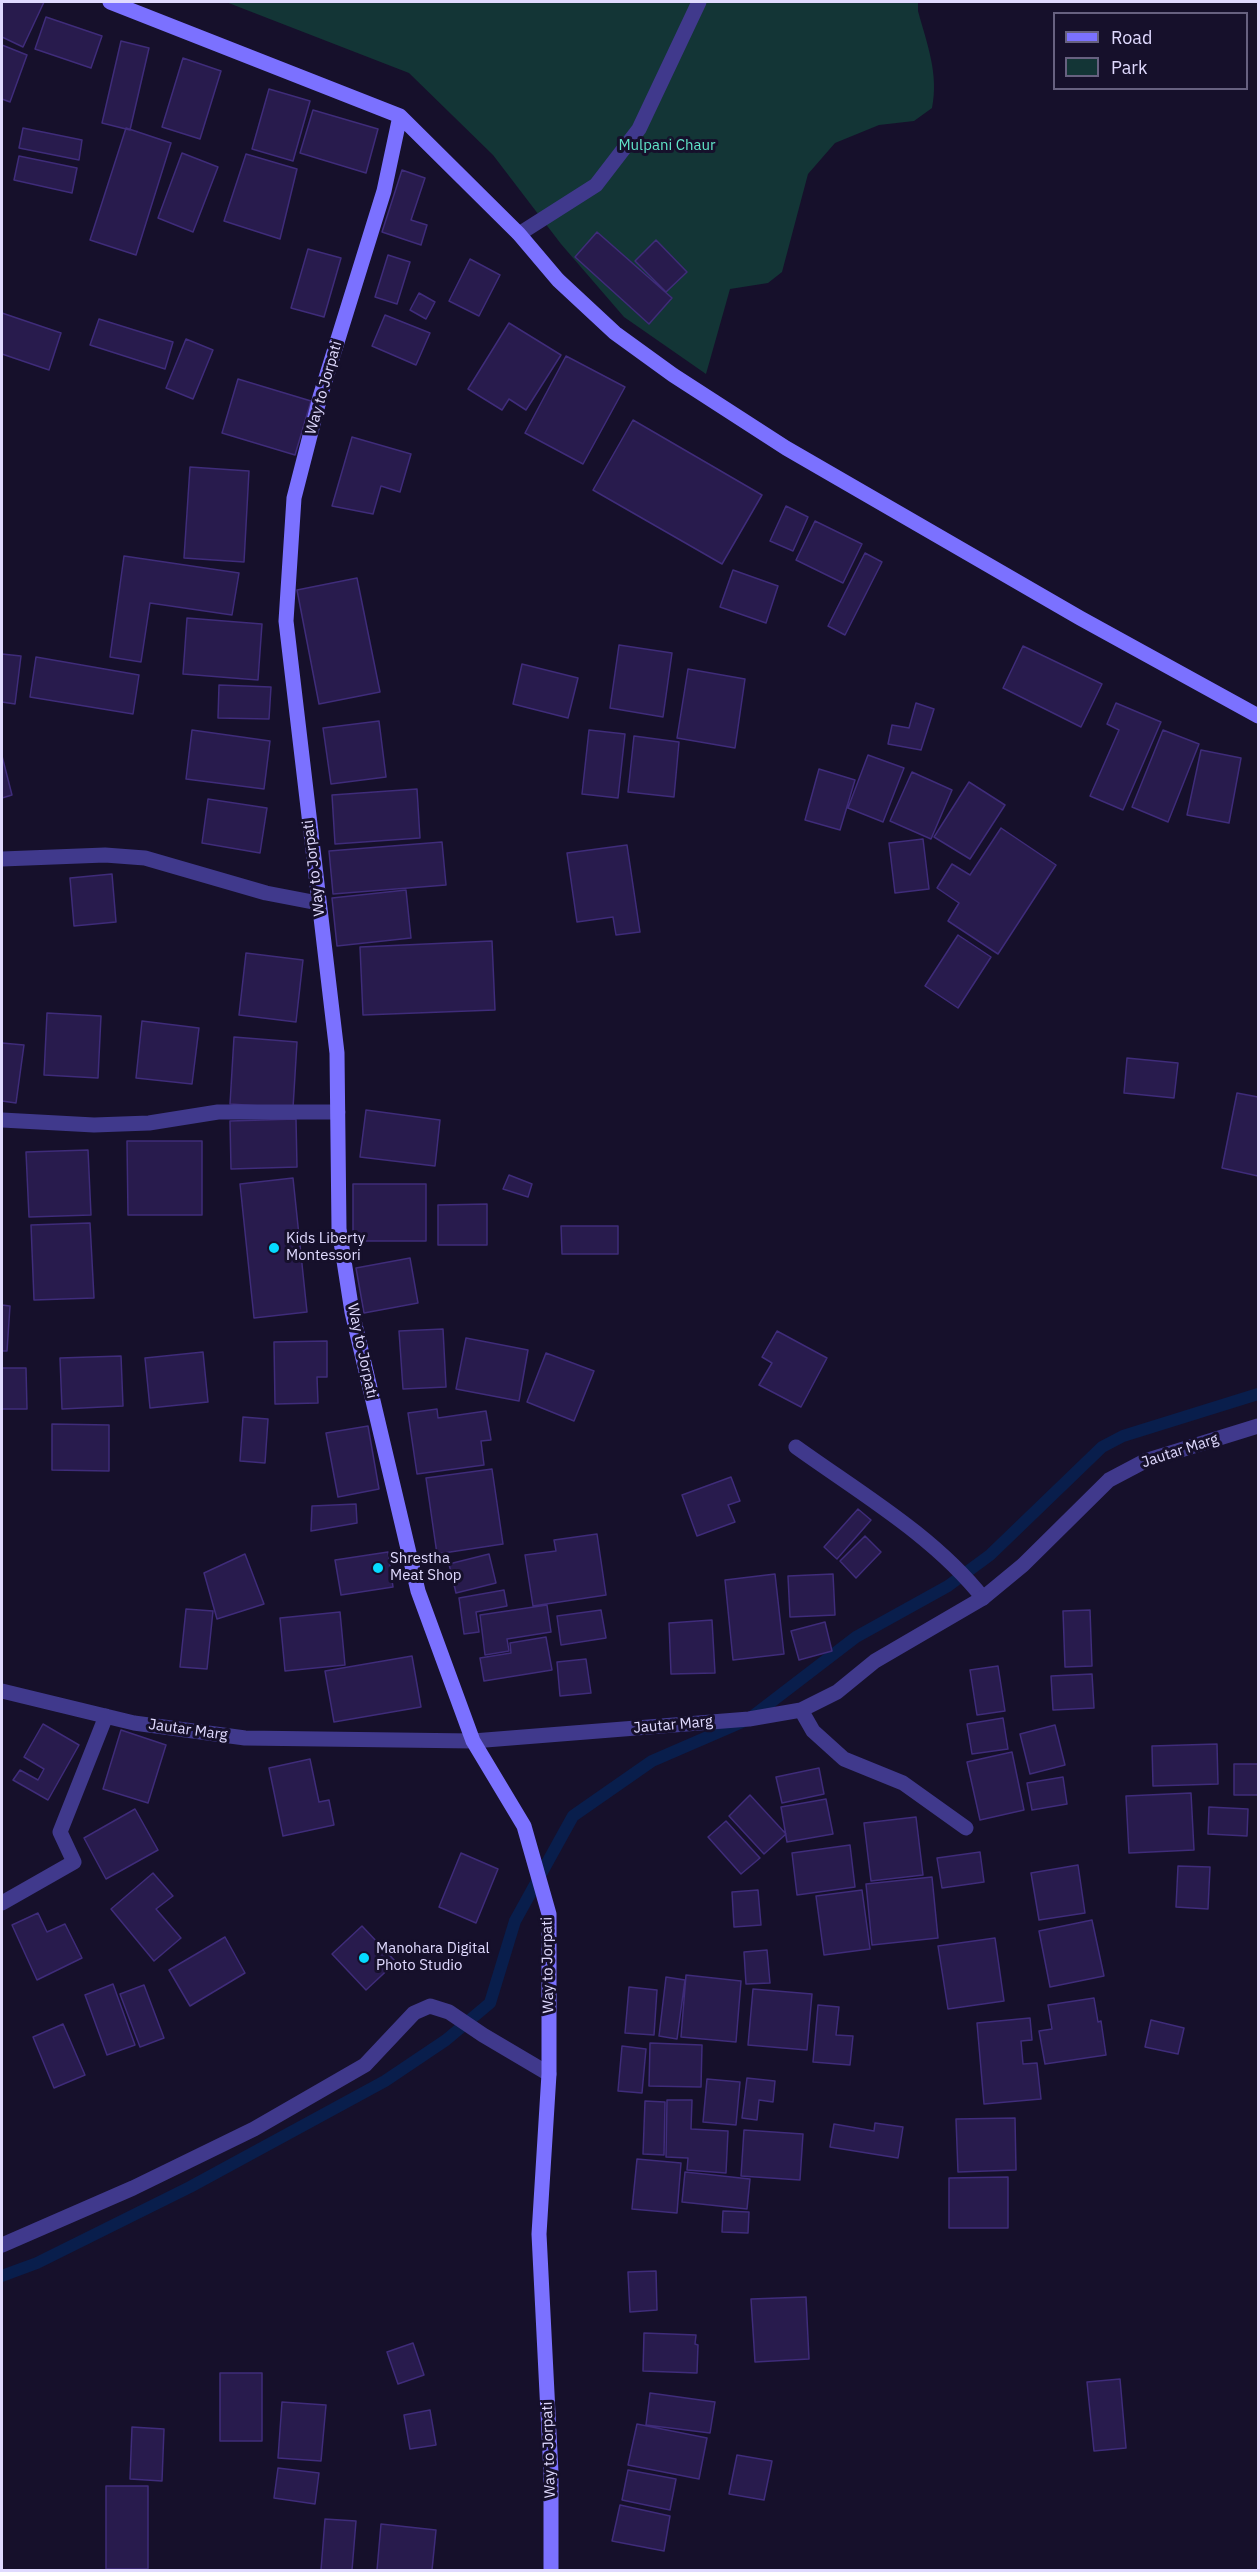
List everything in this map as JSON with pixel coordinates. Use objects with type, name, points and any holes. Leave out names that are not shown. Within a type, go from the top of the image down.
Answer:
[{"type":"street","points":[[110,2],[400,116],[519,234],[558,280],[615,333],[682,381],[786,448],[916,524],[1258,716]]},
{"type":"street","points":[[519,234],[596,184],[639,129],[699,2]]},
{"type":"street","name":"Way to Jorpati","points":[[400,116],[384,191],[320,397],[294,498],[286,621],[337,1053],[339,1229],[352,1312],[418,1591],[473,1741],[524,1826],[549,1914],[549,2074],[539,2234],[551,2473],[551,2571]]},
{"type":"street","points":[[2,860],[105,855],[145,858],[266,893],[318,903]]},
{"type":"street","points":[[2,1120],[94,1125],[149,1123],[218,1112],[338,1112]]},
{"type":"street","name":"Jautar Marg","points":[[2,1691],[134,1723],[245,1738],[473,1741],[749,1719],[801,1710],[837,1692],[875,1661],[983,1598],[1023,1565],[1109,1480],[1145,1461],[1258,1426]]},
{"type":"street","points":[[796,1447],[927,1541],[971,1583],[983,1598]]},
{"type":"street","points":[[801,1710],[813,1731],[844,1759],[903,1784],[966,1828]]},
{"type":"street","points":[[2,1903],[74,1862],[60,1832],[106,1716]]},
{"type":"street","points":[[2,2245],[133,2188],[254,2129],[365,2065],[414,2013],[430,2006],[449,2012],[549,2074]]},
{"type":"green space","name":"Mulpani Chaur","points":[[226,2],[918,2],[918,11],[933,71],[934,95],[932,108],[914,121],[879,125],[835,143],[808,174],[782,272],[768,283],[730,289],[706,374],[624,317],[561,244],[493,155],[409,73]]},
{"type":"building","points":[[2,2],[44,2],[23,47],[2,37]]},
{"type":"building","points":[[46,17],[102,36],[91,68],[35,49]]},
{"type":"building","points":[[121,41],[149,48],[130,130],[102,123]]},
{"type":"building","points":[[2,45],[27,55],[10,102],[2,99]]},
{"type":"building","points":[[183,58],[221,71],[200,139],[162,127]]},
{"type":"building","points":[[269,89],[310,101],[293,161],[252,149]]},
{"type":"building","points":[[313,110],[378,129],[366,173],[300,153]]},
{"type":"building","points":[[23,128],[82,140],[79,160],[19,148]]},
{"type":"building","points":[[126,128],[171,143],[136,255],[90,240]]},
{"type":"building","points":[[182,153],[218,167],[193,232],[158,218]]},
{"type":"building","points":[[246,154],[297,169],[280,239],[224,221]]},
{"type":"building","points":[[19,156],[77,168],[72,193],[14,180]]},
{"type":"building","points":[[402,170],[425,178],[411,220],[427,225],[421,245],[382,232]]},
{"type":"building","points":[[597,232],[672,298],[649,324],[575,257]]},
{"type":"building","points":[[656,240],[687,272],[666,292],[635,261]]},
{"type":"building","points":[[308,249],[341,258],[324,317],[291,308]]},
{"type":"building","points":[[388,255],[410,262],[397,304],[375,297]]},
{"type":"building","points":[[470,259],[500,275],[479,316],[449,301]]},
{"type":"building","points":[[419,293],[435,302],[426,319],[410,310]]},
{"type":"building","points":[[2,313],[61,333],[49,370],[2,354]]},
{"type":"building","points":[[385,315],[430,333],[416,365],[372,346]]},
{"type":"building","points":[[99,319],[173,342],[165,369],[90,345]]},
{"type":"building","points":[[509,323],[561,355],[526,410],[509,399],[502,410],[468,389]]},
{"type":"building","points":[[186,339],[213,350],[193,399],[166,388]]},
{"type":"building","points":[[566,356],[625,387],[583,464],[525,433]]},
{"type":"building","points":[[238,379],[311,401],[295,455],[222,433]]},
{"type":"building","points":[[633,420],[762,495],[722,564],[593,490]]},
{"type":"building","points":[[352,437],[411,454],[400,492],[381,486],[373,514],[332,506]]},
{"type":"building","points":[[190,467],[249,471],[244,562],[184,558]]},
{"type":"building","points":[[786,506],[808,517],[793,551],[770,541]]},
{"type":"building","points":[[815,521],[862,544],[843,583],[796,560]]},
{"type":"building","points":[[865,553],[882,562],[845,635],[828,626]]},
{"type":"building","points":[[124,556],[239,573],[232,615],[150,603],[141,662],[110,657]]},
{"type":"building","points":[[733,570],[778,586],[766,623],[720,607]]},
{"type":"building","points":[[357,578],[380,692],[319,704],[297,590]]},
{"type":"building","points":[[187,618],[262,624],[258,680],[183,674]]},
{"type":"building","points":[[619,645],[672,653],[663,717],[610,708]]},
{"type":"building","points":[[1023,646],[1102,684],[1081,727],[1003,688]]},
{"type":"building","points":[[2,654],[21,656],[15,704],[2,702]]},
{"type":"building","points":[[36,657],[139,675],[133,714],[30,697]]},
{"type":"building","points":[[522,664],[578,678],[568,718],[513,704]]},
{"type":"building","points":[[688,669],[745,679],[735,748],[677,738]]},
{"type":"building","points":[[219,685],[271,687],[269,719],[218,718]]},
{"type":"building","points":[[916,703],[934,709],[921,750],[888,744],[892,725],[909,728]]},
{"type":"building","points":[[1116,703],[1161,722],[1123,810],[1090,796],[1119,730],[1107,724]]},
{"type":"building","points":[[379,721],[386,777],[331,784],[323,728]]},
{"type":"building","points":[[192,730],[270,741],[264,789],[186,779]]},
{"type":"building","points":[[589,730],[625,734],[618,798],[582,794]]},
{"type":"building","points":[[1163,730],[1199,744],[1168,822],[1132,807]]},
{"type":"building","points":[[634,736],[679,742],[674,797],[628,792]]},
{"type":"building","points":[[1201,750],[1241,758],[1229,823],[1187,815]]},
{"type":"building","points":[[868,755],[904,768],[883,822],[848,808]]},
{"type":"building","points":[[2,756],[12,795],[2,798]]},
{"type":"building","points":[[819,769],[855,780],[840,830],[805,820]]},
{"type":"building","points":[[912,772],[952,790],[931,839],[890,821]]},
{"type":"building","points":[[969,782],[1005,805],[970,859],[934,837]]},
{"type":"building","points":[[417,789],[420,838],[335,844],[332,795]]},
{"type":"building","points":[[208,799],[267,808],[260,853],[202,843]]},
{"type":"building","points":[[1001,828],[1056,865],[998,954],[948,921],[959,903],[937,888],[952,864],[970,875]]},
{"type":"building","points":[[923,839],[929,889],[895,893],[889,843]]},
{"type":"building","points":[[442,842],[446,885],[333,894],[329,851]]},
{"type":"building","points":[[627,845],[640,932],[616,935],[613,917],[577,922],[567,853]]},
{"type":"building","points":[[112,874],[116,922],[74,926],[70,878]]},
{"type":"building","points":[[406,890],[411,938],[337,946],[332,898]]},
{"type":"building","points":[[958,935],[991,957],[958,1008],[925,986]]},
{"type":"building","points":[[492,941],[495,1010],[363,1015],[360,947]]},
{"type":"building","points":[[246,953],[303,960],[296,1022],[239,1015]]},
{"type":"building","points":[[47,1013],[101,1016],[98,1078],[44,1075]]},
{"type":"building","points":[[142,1021],[199,1028],[192,1084],[136,1078]]},
{"type":"building","points":[[234,1037],[297,1042],[293,1108],[230,1104]]},
{"type":"building","points":[[2,1043],[24,1045],[16,1103],[2,1101]]},
{"type":"building","points":[[1127,1058],[1178,1063],[1174,1098],[1124,1093]]},
{"type":"building","points":[[1237,1093],[1258,1097],[1258,1176],[1222,1168]]},
{"type":"building","points":[[366,1110],[440,1120],[435,1166],[360,1157]]},
{"type":"building","points":[[296,1119],[297,1167],[231,1169],[230,1121]]},
{"type":"building","points":[[127,1141],[202,1141],[202,1215],[128,1215]]},
{"type":"building","points":[[88,1150],[91,1215],[29,1217],[26,1152]]},
{"type":"building","points":[[509,1175],[532,1184],[528,1197],[503,1189]]},
{"type":"building","name":"Kids Liberty Montessori","points":[[293,1178],[307,1312],[254,1318],[240,1184]]},
{"type":"building","points":[[353,1184],[426,1184],[426,1241],[353,1241]]},
{"type":"building","points":[[487,1204],[487,1245],[438,1245],[438,1205]]},
{"type":"building","points":[[90,1223],[94,1298],[34,1300],[31,1225]]},
{"type":"building","points":[[561,1226],[618,1226],[618,1254],[562,1254]]},
{"type":"building","points":[[410,1258],[418,1303],[364,1313],[356,1268]]},
{"type":"building","points":[[2,1305],[10,1306],[7,1351],[2,1351]]},
{"type":"building","points":[[443,1329],[446,1387],[403,1389],[399,1331]]},
{"type":"building","points":[[777,1331],[827,1358],[801,1407],[759,1385],[772,1363],[762,1357]]},
{"type":"building","points":[[466,1338],[528,1350],[519,1401],[456,1389]]},
{"type":"building","points":[[327,1341],[327,1377],[317,1377],[318,1403],[275,1404],[274,1342]]},
{"type":"building","points":[[203,1352],[208,1402],[150,1408],[145,1358]]},
{"type":"building","points":[[546,1353],[594,1371],[574,1421],[527,1402]]},
{"type":"building","points":[[121,1356],[123,1406],[62,1409],[60,1358]]},
{"type":"building","points":[[2,1368],[26,1368],[27,1409],[2,1409]]},
{"type":"building","points":[[437,1409],[438,1418],[486,1411],[491,1440],[481,1441],[484,1465],[417,1474],[408,1413]]},
{"type":"building","points":[[243,1417],[268,1419],[265,1463],[240,1461]]},
{"type":"building","points":[[52,1424],[109,1425],[109,1471],[52,1470]]},
{"type":"building","points":[[368,1426],[379,1489],[338,1497],[326,1433]]},
{"type":"building","points":[[492,1469],[503,1544],[437,1554],[426,1478]]},
{"type":"building","points":[[731,1477],[740,1501],[728,1505],[735,1522],[697,1536],[682,1495]]},
{"type":"building","points":[[356,1504],[357,1523],[311,1531],[312,1506]]},
{"type":"building","points":[[858,1509],[871,1520],[837,1559],[824,1547]]},
{"type":"building","points":[[597,1534],[606,1595],[533,1606],[525,1555],[556,1551],[554,1540]]},
{"type":"building","points":[[865,1536],[881,1552],[856,1578],[840,1561]]},
{"type":"building","points":[[388,1552],[393,1587],[341,1595],[335,1560]]},
{"type":"building","points":[[245,1554],[264,1604],[217,1619],[204,1573]]},
{"type":"building","points":[[489,1554],[496,1583],[456,1593],[449,1564]]},
{"type":"building","points":[[775,1574],[784,1654],[733,1660],[725,1580]]},
{"type":"building","points":[[833,1574],[835,1615],[790,1617],[788,1576]]},
{"type":"building","points":[[504,1590],[507,1606],[476,1612],[479,1632],[464,1634],[459,1598]]},
{"type":"building","points":[[547,1605],[551,1632],[507,1639],[509,1651],[485,1655],[480,1615]]},
{"type":"building","points":[[186,1609],[213,1611],[207,1669],[180,1667]]},
{"type":"building","points":[[601,1610],[606,1638],[561,1645],[557,1616]]},
{"type":"building","points":[[1090,1610],[1092,1666],[1065,1667],[1063,1611]]},
{"type":"building","points":[[340,1612],[345,1665],[285,1671],[280,1618]]},
{"type":"building","points":[[712,1620],[715,1673],[671,1674],[669,1623]]},
{"type":"building","points":[[825,1622],[832,1651],[799,1660],[791,1631]]},
{"type":"building","points":[[546,1637],[552,1670],[484,1681],[480,1658],[511,1653],[510,1643]]},
{"type":"building","points":[[412,1656],[421,1707],[334,1722],[325,1671]]},
{"type":"building","points":[[586,1659],[591,1693],[560,1696],[557,1662]]},
{"type":"building","points":[[998,1666],[1005,1711],[977,1715],[970,1670]]},
{"type":"building","points":[[1092,1674],[1094,1708],[1053,1710],[1051,1676]]},
{"type":"building","points":[[1003,1718],[1008,1749],[972,1754],[967,1724]]},
{"type":"building","points":[[43,1724],[79,1745],[48,1800],[13,1780],[20,1770],[38,1780],[44,1769],[24,1757]]},
{"type":"building","points":[[1055,1725],[1065,1765],[1030,1774],[1020,1734]]},
{"type":"building","points":[[121,1730],[166,1745],[148,1803],[103,1789]]},
{"type":"building","points":[[1217,1744],[1218,1784],[1153,1786],[1152,1746]]},
{"type":"building","points":[[1012,1752],[1024,1810],[980,1820],[967,1762]]},
{"type":"building","points":[[310,1759],[319,1802],[329,1800],[334,1825],[283,1836],[269,1768]]},
{"type":"building","points":[[1234,1764],[1258,1764],[1258,1795],[1234,1795]]},
{"type":"building","points":[[819,1768],[824,1794],[782,1803],[776,1777]]},
{"type":"building","points":[[1063,1777],[1067,1804],[1032,1810],[1027,1783]]},
{"type":"building","points":[[1191,1793],[1194,1850],[1129,1853],[1126,1796]]},
{"type":"building","points":[[750,1795],[786,1834],[764,1854],[729,1816]]},
{"type":"building","points":[[826,1799],[833,1834],[787,1842],[781,1807]]},
{"type":"building","points":[[1209,1807],[1248,1809],[1247,1836],[1208,1834]]},
{"type":"building","points":[[135,1809],[158,1850],[106,1879],[84,1838]]},
{"type":"building","points":[[916,1817],[923,1875],[871,1881],[864,1823]]},
{"type":"building","points":[[726,1821],[760,1858],[741,1874],[708,1837]]},
{"type":"building","points":[[850,1845],[855,1887],[797,1895],[792,1853]]},
{"type":"building","points":[[980,1852],[984,1882],[942,1888],[937,1858]]},
{"type":"building","points":[[461,1853],[498,1869],[476,1923],[439,1907]]},
{"type":"building","points":[[1078,1865],[1085,1913],[1039,1920],[1031,1873]]},
{"type":"building","points":[[1178,1866],[1210,1867],[1208,1909],[1176,1907]]},
{"type":"building","points":[[153,1873],[173,1896],[156,1909],[181,1938],[154,1961],[111,1909]]},
{"type":"building","points":[[932,1877],[938,1938],[872,1945],[866,1884]]},
{"type":"building","points":[[758,1890],[761,1925],[734,1927],[732,1892]]},
{"type":"building","points":[[862,1890],[870,1949],[824,1955],[816,1896]]},
{"type":"building","points":[[38,1913],[47,1932],[65,1924],[82,1958],[37,1980],[12,1925]]},
{"type":"building","points":[[1092,1920],[1104,1976],[1050,1987],[1039,1931]]},
{"type":"building","name":"Manohara Digital Photo Studio","points":[[362,1926],[396,1962],[366,1990],[332,1954]]},
{"type":"building","points":[[225,1937],[245,1973],[190,2006],[169,1970]]},
{"type":"building","points":[[995,1938],[1004,2001],[948,2009],[938,1946]]},
{"type":"building","points":[[767,1950],[770,1983],[746,1984],[744,1952]]},
{"type":"building","points":[[686,1975],[741,1981],[736,2042],[681,2037]]},
{"type":"building","points":[[666,1977],[685,1980],[677,2039],[659,2036]]},
{"type":"building","points":[[113,1984],[135,2045],[107,2055],[85,1995]]},
{"type":"building","points":[[144,1985],[164,2038],[140,2047],[120,1994]]},
{"type":"building","points":[[629,1987],[657,1990],[654,2035],[625,2033]]},
{"type":"building","points":[[753,1989],[812,1994],[807,2050],[748,2045]]},
{"type":"building","points":[[1094,1998],[1098,2022],[1101,2021],[1106,2055],[1045,2064],[1039,2031],[1052,2029],[1048,2005]]},
{"type":"building","points":[[818,2005],[839,2007],[836,2035],[853,2036],[850,2065],[813,2062]]},
{"type":"building","points":[[1030,2018],[1032,2040],[1021,2041],[1023,2064],[1037,2063],[1041,2099],[984,2104],[977,2023]]},
{"type":"building","points":[[1151,2020],[1184,2028],[1178,2054],[1145,2047]]},
{"type":"building","points":[[63,2024],[85,2075],[54,2088],[33,2037]]},
{"type":"building","points":[[650,2043],[702,2045],[701,2087],[649,2086]]},
{"type":"building","points":[[622,2046],[646,2049],[642,2093],[618,2091]]},
{"type":"building","points":[[747,2078],[775,2081],[773,2102],[759,2100],[757,2120],[742,2118]]},
{"type":"building","points":[[707,2079],[740,2082],[736,2125],[703,2122]]},
{"type":"building","points":[[667,2100],[692,2100],[691,2129],[728,2131],[726,2173],[687,2170],[688,2158],[666,2157]]},
{"type":"building","points":[[645,2101],[665,2102],[664,2155],[643,2154]]},
{"type":"building","points":[[1015,2118],[1016,2170],[958,2172],[956,2119]]},
{"type":"building","points":[[875,2123],[903,2127],[898,2158],[830,2147],[834,2124],[874,2131]]},
{"type":"building","points":[[744,2130],[803,2134],[800,2180],[741,2176]]},
{"type":"building","points":[[637,2159],[681,2163],[677,2213],[632,2209]]},
{"type":"building","points":[[685,2172],[750,2179],[747,2209],[682,2202]]},
{"type":"building","points":[[1008,2177],[1008,2228],[949,2228],[949,2178]]},
{"type":"building","points":[[723,2211],[749,2212],[748,2233],[722,2232]]},
{"type":"building","points":[[656,2271],[657,2310],[630,2312],[628,2272]]},
{"type":"building","points":[[806,2297],[809,2359],[755,2362],[751,2299]]},
{"type":"building","points":[[644,2333],[696,2335],[697,2373],[643,2371]]},
{"type":"building","points":[[413,2343],[424,2375],[398,2384],[387,2352]]},
{"type":"building","points":[[220,2373],[262,2373],[262,2441],[220,2441]]},
{"type":"building","points":[[1120,2379],[1126,2448],[1094,2451],[1087,2382]]},
{"type":"building","points":[[650,2393],[715,2402],[710,2433],[646,2425]]},
{"type":"building","points":[[282,2402],[326,2405],[321,2461],[278,2458]]},
{"type":"building","points":[[430,2410],[436,2445],[410,2449],[404,2415]]},
{"type":"building","points":[[637,2424],[707,2438],[699,2479],[628,2465]]},
{"type":"building","points":[[132,2427],[164,2429],[162,2481],[130,2479]]},
{"type":"building","points":[[737,2455],[772,2461],[764,2500],[729,2494]]},
{"type":"building","points":[[278,2468],[319,2473],[315,2504],[274,2498]]},
{"type":"building","points":[[628,2470],[676,2479],[670,2510],[622,2500]]},
{"type":"building","points":[[106,2486],[148,2486],[148,2569],[106,2569]]},
{"type":"building","points":[[620,2505],[670,2516],[664,2551],[612,2541]]},
{"type":"building","points":[[325,2519],[356,2521],[352,2570],[321,2570]]},
{"type":"building","points":[[381,2524],[436,2530],[432,2570],[377,2570]]},
{"type":"waterway","points":[[2,2276],[37,2263],[190,2187],[385,2081],[446,2040],[490,2003],[515,1921],[573,1816],[652,1761],[749,1719],[856,1637],[948,1586],[990,1555],[1102,1447],[1123,1436],[1258,1394]]},
{"type":"place","name":"Kids Liberty Montessori","points":[[274,1248]]},
{"type":"place","name":"Shrestha Meat Shop","points":[[378,1568]]},
{"type":"place","name":"Manohara Digital Photo Studio","points":[[364,1958]]}]
